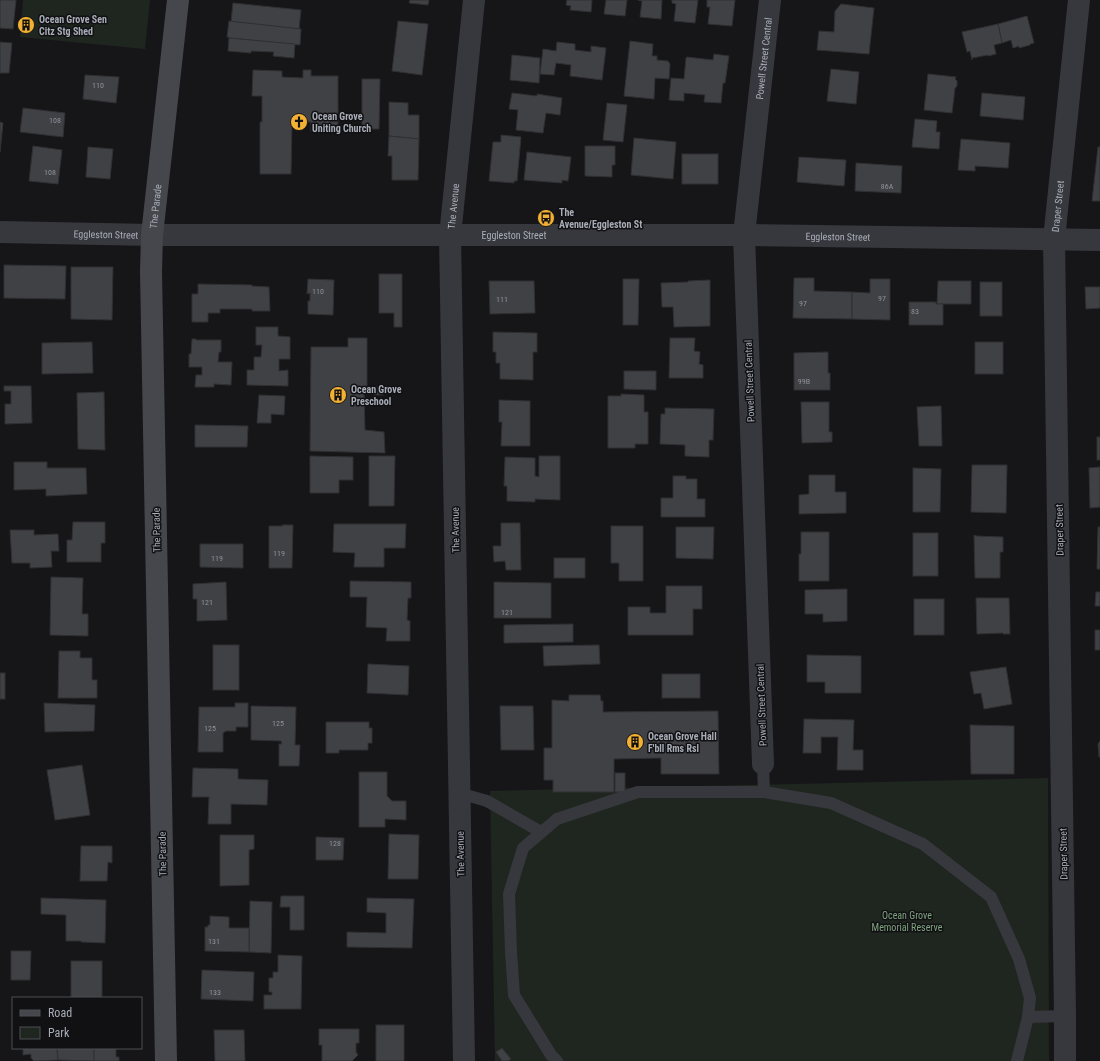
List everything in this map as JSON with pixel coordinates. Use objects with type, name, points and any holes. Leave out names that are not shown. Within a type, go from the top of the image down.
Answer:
[{"type":"main road","name":"The Parade","points":[[166,1061],[152,235],[178,0]]},
{"type":"street","name":"The Avenue","points":[[464,1061],[450,236],[474,0]]},
{"type":"street","name":"Powell Street Central","points":[[763,764],[744,235],[770,0]]},
{"type":"street","name":"Draper Street","points":[[1065,1061],[1066,1016],[1054,239],[1079,0]]},
{"type":"street","name":"Eggleston Street","points":[[0,232],[152,235],[744,235],[1100,240]]},
{"type":"lane","points":[[763,764],[764,792]]},
{"type":"lane","points":[[557,1061],[551,1055],[514,995],[509,894],[523,848],[556,819],[638,792],[764,792],[831,803],[923,844],[991,897],[1019,959],[1030,998],[1028,1017],[1017,1061]]},
{"type":"lane","points":[[459,793],[488,801],[541,832]]},
{"type":"lane","points":[[1028,1017],[1066,1016]]},
{"type":"green space","points":[[23,0],[150,0],[145,49],[20,37]]},
{"type":"green space","name":"Ocean Grove Memorial Reserve","points":[[1048,778],[1049,1061],[495,1061],[490,791]]},
{"type":"building","points":[[0,0],[16,0],[13,29],[0,28]]},
{"type":"building","points":[[410,0],[429,0],[428,5],[409,3]]},
{"type":"building","points":[[567,0],[592,0],[591,12],[570,10],[571,6],[566,5]]},
{"type":"building","points":[[606,0],[627,0],[625,16],[604,14]]},
{"type":"building","points":[[638,0],[662,0],[661,19],[640,17],[642,1]]},
{"type":"building","points":[[672,0],[698,0],[695,23],[674,21],[676,4],[672,3]]},
{"type":"building","points":[[707,0],[735,0],[732,26],[708,24],[710,7],[707,7]]},
{"type":"building","points":[[233,3],[301,10],[299,29],[231,22]]},
{"type":"building","points":[[841,4],[874,8],[869,54],[817,50],[819,31],[834,32],[835,11]]},
{"type":"building","points":[[1027,16],[1034,43],[1019,48],[1019,46],[1013,48],[1011,40],[1002,43],[998,24]]},
{"type":"building","name":"Ocean Grove Sen Citz Stg Shed","points":[[22,20],[32,21],[30,31],[21,30]]},
{"type":"building","points":[[229,21],[301,29],[300,45],[229,38],[227,37]]},
{"type":"building","points":[[398,21],[428,24],[422,75],[392,71]]},
{"type":"building","points":[[998,24],[1002,43],[994,45],[996,54],[972,58],[972,60],[970,51],[967,52],[962,32]]},
{"type":"building","points":[[229,38],[295,44],[294,58],[273,56],[274,52],[251,51],[251,53],[228,51]]},
{"type":"building","points":[[630,41],[653,44],[652,56],[657,56],[657,60],[668,61],[670,64],[669,79],[655,78],[654,99],[624,96]]},
{"type":"building","points":[[0,42],[12,43],[9,73],[0,73]]},
{"type":"building","points":[[557,42],[575,44],[575,50],[591,52],[591,46],[606,48],[602,80],[570,76],[571,65],[556,63],[554,75],[540,74],[543,49],[556,51]]},
{"type":"building","points":[[714,54],[729,56],[725,83],[723,83],[721,103],[704,102],[705,95],[684,93],[684,101],[669,100],[671,78],[684,79],[686,58],[713,60]]},
{"type":"building","points":[[512,55],[540,58],[539,83],[510,80]]},
{"type":"building","points":[[831,69],[859,72],[856,104],[827,101]]},
{"type":"building","name":"Ocean Grove Uniting Church","points":[[253,70],[282,71],[282,77],[303,78],[303,70],[311,70],[311,76],[338,76],[338,131],[311,131],[311,122],[292,122],[291,174],[260,174],[260,122],[262,122],[262,96],[252,96]]},
{"type":"building","points":[[928,74],[956,77],[955,79],[957,81],[957,86],[955,88],[952,113],[924,110]]},
{"type":"building","points":[[85,75],[119,77],[116,103],[83,99]]},
{"type":"building","points":[[362,79],[380,79],[379,129],[362,129]]},
{"type":"building","points":[[512,93],[537,96],[537,94],[562,98],[560,115],[546,113],[543,133],[516,130],[518,110],[509,109]]},
{"type":"building","points":[[982,93],[1025,97],[1023,120],[980,116]]},
{"type":"building","points":[[389,102],[408,103],[408,115],[419,115],[419,139],[389,136]]},
{"type":"building","points":[[607,103],[627,105],[623,142],[603,140]]},
{"type":"building","points":[[23,108],[65,113],[63,137],[20,132]]},
{"type":"building","points":[[915,119],[937,121],[936,132],[940,132],[939,149],[912,147]]},
{"type":"building","points":[[0,122],[3,123],[0,152]]},
{"type":"building","points":[[501,135],[521,137],[517,181],[514,181],[514,183],[489,181],[493,142],[501,142]]},
{"type":"building","points":[[389,136],[419,139],[418,180],[392,180],[392,156],[388,156]]},
{"type":"building","points":[[634,138],[676,142],[673,179],[631,175]]},
{"type":"building","points":[[961,139],[1010,143],[1008,168],[975,166],[975,171],[958,170]]},
{"type":"building","points":[[33,146],[62,150],[58,184],[29,181]]},
{"type":"building","points":[[585,146],[615,146],[615,165],[612,165],[612,177],[585,176]]},
{"type":"building","points":[[88,147],[113,149],[110,179],[86,177]]},
{"type":"building","points":[[1098,147],[1100,147],[1100,201],[1092,201]]},
{"type":"building","points":[[527,152],[571,157],[568,181],[562,180],[562,183],[524,180]]},
{"type":"building","points":[[682,154],[718,154],[718,184],[682,184]]},
{"type":"building","points":[[799,157],[846,160],[844,186],[797,182]]},
{"type":"building","points":[[856,163],[902,166],[901,193],[855,191]]},
{"type":"building","points":[[4,265],[66,266],[65,299],[4,298]]},
{"type":"building","points":[[71,267],[113,267],[112,320],[71,319]]},
{"type":"building","points":[[379,274],[402,274],[402,327],[394,327],[394,313],[379,313]]},
{"type":"building","points":[[794,278],[814,278],[814,291],[852,292],[852,319],[793,318]]},
{"type":"building","points":[[308,279],[334,280],[333,315],[308,314],[308,301],[310,301],[310,293],[307,294]]},
{"type":"building","points":[[623,279],[639,279],[638,325],[623,325]]},
{"type":"building","points":[[870,279],[890,279],[890,320],[852,319],[852,292],[870,293]]},
{"type":"building","points":[[710,280],[710,326],[674,327],[673,307],[662,307],[661,283]]},
{"type":"building","points":[[489,281],[534,281],[535,313],[490,314]]},
{"type":"building","points":[[938,281],[971,281],[971,304],[937,304]]},
{"type":"building","points":[[980,282],[1002,282],[1002,316],[980,316]]},
{"type":"building","points":[[198,284],[252,285],[269,287],[270,311],[252,311],[252,309],[220,309],[220,313],[208,313],[208,322],[192,322],[192,294],[198,294]]},
{"type":"building","points":[[1085,287],[1100,287],[1100,308],[1086,309]]},
{"type":"building","points":[[909,302],[936,302],[936,304],[943,304],[943,325],[909,325]]},
{"type":"building","points":[[256,327],[278,327],[278,336],[290,337],[290,359],[279,359],[279,371],[288,370],[288,386],[247,385],[247,370],[254,370],[254,357],[261,357],[262,345],[256,345]]},
{"type":"building","points":[[493,332],[537,333],[537,352],[533,352],[533,380],[500,379],[500,363],[496,363],[496,352],[493,352]]},
{"type":"building","name":"Ocean Grove Preschool","points":[[348,338],[367,338],[367,391],[364,391],[365,430],[384,432],[385,453],[310,451],[311,347],[348,347]]},
{"type":"building","points":[[670,338],[695,338],[694,351],[700,352],[699,364],[703,365],[703,378],[669,378]]},
{"type":"building","points":[[192,339],[221,340],[221,352],[219,352],[218,362],[232,362],[231,385],[214,384],[214,387],[195,387],[196,375],[202,375],[202,367],[189,367],[189,354],[191,354]]},
{"type":"building","points":[[92,342],[93,373],[42,374],[42,343]]},
{"type":"building","points":[[975,342],[1003,342],[1003,374],[975,374]]},
{"type":"building","points":[[828,352],[830,390],[794,390],[794,353]]},
{"type":"building","points":[[624,371],[656,371],[656,390],[624,389]]},
{"type":"building","points":[[4,386],[31,386],[32,423],[5,424],[5,404],[11,404],[11,391],[4,391]]},
{"type":"building","points":[[374,387],[383,387],[383,395],[374,395]]},
{"type":"building","points":[[104,392],[105,450],[78,449],[77,393]]},
{"type":"building","points":[[621,394],[644,395],[644,412],[648,412],[648,444],[635,444],[635,448],[608,448],[608,396],[621,396]]},
{"type":"building","points":[[259,395],[285,396],[284,415],[271,414],[271,423],[257,423]]},
{"type":"building","points":[[499,400],[530,401],[530,446],[501,446],[502,422],[499,422]]},
{"type":"building","points":[[801,402],[829,402],[829,432],[832,432],[832,442],[802,443]]},
{"type":"building","points":[[941,406],[942,446],[919,446],[917,407]]},
{"type":"building","points":[[665,408],[714,409],[713,440],[709,440],[709,457],[685,456],[685,445],[660,444],[661,414],[665,414]]},
{"type":"building","points":[[195,425],[248,426],[247,447],[195,447]]},
{"type":"building","points":[[1097,437],[1100,437],[1100,460],[1097,460]]},
{"type":"building","points":[[310,456],[353,457],[353,480],[339,480],[339,493],[310,493]]},
{"type":"building","points":[[369,456],[395,456],[394,506],[369,506]]},
{"type":"building","points":[[539,456],[560,456],[560,500],[535,499],[535,502],[507,501],[507,486],[504,486],[505,457],[535,458],[535,476],[539,477]]},
{"type":"building","points":[[14,462],[47,462],[47,468],[86,468],[87,494],[46,496],[46,489],[14,490]]},
{"type":"building","points":[[972,465],[1007,465],[1006,513],[971,512]]},
{"type":"building","points":[[1100,467],[1100,507],[1090,508],[1089,468]]},
{"type":"building","points":[[913,468],[941,469],[940,512],[913,512]]},
{"type":"building","points":[[809,475],[835,475],[835,492],[846,492],[846,513],[799,514],[799,495],[809,494]]},
{"type":"building","points":[[673,476],[686,476],[686,479],[697,479],[697,499],[705,499],[705,517],[661,517],[661,498],[673,498]]},
{"type":"building","points":[[73,522],[105,522],[105,543],[101,543],[101,562],[67,562],[67,540],[72,540]]},
{"type":"building","points":[[501,523],[520,523],[521,570],[506,570],[505,561],[494,562],[493,546],[501,546]]},
{"type":"building","points":[[334,524],[406,524],[405,548],[384,548],[384,567],[354,567],[355,553],[333,552]]},
{"type":"building","points":[[282,525],[293,525],[292,568],[269,568],[269,526],[283,526]]},
{"type":"building","points":[[611,526],[643,526],[643,581],[619,581],[619,563],[611,563]]},
{"type":"building","points":[[676,527],[714,527],[713,559],[676,558]]},
{"type":"building","points":[[1098,527],[1100,527],[1100,569],[1097,569]]},
{"type":"building","points":[[10,530],[34,530],[34,535],[58,534],[59,551],[51,551],[52,567],[30,568],[30,563],[12,563]]},
{"type":"building","points":[[801,532],[829,532],[829,581],[799,581]]},
{"type":"building","points":[[913,533],[938,533],[938,576],[913,576]]},
{"type":"building","points":[[974,535],[1003,537],[1003,552],[1000,552],[1000,578],[975,578]]},
{"type":"building","points":[[200,544],[243,544],[243,568],[200,567]]},
{"type":"building","points":[[554,558],[585,558],[585,578],[554,578]]},
{"type":"building","points":[[51,577],[83,578],[82,614],[88,614],[88,636],[50,635]]},
{"type":"building","points":[[350,581],[411,582],[411,598],[408,598],[407,620],[410,621],[410,641],[386,641],[387,628],[366,627],[367,597],[350,597]]},
{"type":"building","points":[[226,582],[227,620],[197,621],[197,599],[193,599],[193,584]]},
{"type":"building","points":[[494,582],[551,583],[551,618],[494,618]]},
{"type":"building","points":[[666,586],[702,586],[702,609],[693,609],[693,635],[628,635],[628,607],[650,607],[650,613],[666,613]]},
{"type":"building","points":[[847,589],[847,621],[823,622],[823,614],[805,614],[805,590]]},
{"type":"building","points":[[1096,592],[1100,592],[1100,606],[1095,606]]},
{"type":"building","points":[[976,598],[1009,598],[1010,634],[977,634]]},
{"type":"building","points":[[914,599],[944,599],[944,635],[914,635]]},
{"type":"building","points":[[573,624],[573,642],[504,643],[504,625]]},
{"type":"building","points":[[1095,630],[1100,630],[1100,650],[1095,650]]},
{"type":"building","points":[[213,645],[239,645],[239,690],[213,690]]},
{"type":"building","points":[[599,645],[600,664],[544,666],[543,646]]},
{"type":"building","points":[[59,651],[80,651],[80,658],[92,658],[92,680],[97,680],[97,698],[58,698]]},
{"type":"building","points":[[807,655],[861,656],[861,693],[825,693],[825,682],[807,682]]},
{"type":"building","points":[[368,664],[409,666],[408,695],[367,693]]},
{"type":"building","points":[[1006,667],[1012,704],[984,709],[981,693],[974,694],[970,672]]},
{"type":"building","points":[[0,673],[5,673],[5,699],[0,699]]},
{"type":"building","points":[[662,674],[700,674],[700,698],[662,698]]},
{"type":"building","name":"Ocean Grove Hall F'bll Rms Rsl","points":[[569,695],[600,695],[601,701],[603,701],[603,712],[718,711],[719,774],[661,774],[661,758],[614,759],[614,792],[553,792],[553,780],[544,780],[544,748],[552,748],[552,700],[569,701]]},
{"type":"building","points":[[44,703],[95,705],[94,731],[45,732]]},
{"type":"building","points":[[235,703],[248,703],[248,727],[236,727],[236,731],[226,731],[223,733],[223,752],[198,752],[199,707],[235,707]]},
{"type":"building","points":[[251,706],[296,707],[295,745],[300,745],[299,766],[279,766],[279,744],[282,744],[281,741],[251,740]]},
{"type":"building","points":[[500,706],[533,706],[534,750],[501,750]]},
{"type":"building","points":[[804,719],[854,720],[853,750],[863,750],[863,770],[837,770],[838,737],[821,737],[821,753],[803,753]]},
{"type":"building","points":[[326,722],[369,722],[369,728],[372,728],[372,743],[368,743],[368,750],[339,750],[339,753],[326,753]]},
{"type":"building","points":[[970,725],[1014,726],[1014,774],[971,774]]},
{"type":"building","points":[[1100,741],[1100,757],[1099,757],[1098,744]]},
{"type":"building","points":[[82,765],[90,815],[55,820],[47,770]]},
{"type":"building","points":[[193,768],[238,769],[238,779],[268,780],[267,805],[231,804],[231,824],[208,824],[209,797],[192,797]]},
{"type":"building","points":[[359,772],[387,772],[387,796],[392,801],[406,801],[406,820],[385,819],[385,827],[359,827]]},
{"type":"building","points":[[615,773],[625,773],[625,792],[615,792]]},
{"type":"building","points":[[389,834],[419,835],[418,879],[388,879]]},
{"type":"building","points":[[220,835],[254,835],[254,849],[249,850],[249,885],[220,886]]},
{"type":"building","points":[[316,837],[344,838],[343,860],[316,860]]},
{"type":"building","points":[[81,846],[112,846],[112,863],[108,862],[107,881],[80,881]]},
{"type":"building","points":[[281,896],[304,896],[304,930],[290,930],[290,907],[280,907]]},
{"type":"building","points":[[41,898],[106,900],[105,943],[66,941],[66,915],[41,914]]},
{"type":"building","points":[[367,898],[414,899],[412,948],[347,947],[347,932],[386,933],[386,913],[367,912]]},
{"type":"building","points":[[250,901],[272,902],[271,953],[249,952]]},
{"type":"building","points":[[210,916],[229,917],[229,928],[249,928],[249,952],[205,951],[205,927],[210,925]]},
{"type":"building","points":[[11,951],[31,951],[30,980],[11,980]]},
{"type":"building","points":[[278,955],[302,956],[301,1009],[264,1009],[264,995],[272,995],[272,992],[269,992],[269,978],[273,978],[273,972],[278,972]]},
{"type":"building","points":[[71,961],[102,961],[102,997],[71,997]]},
{"type":"building","points":[[202,970],[254,972],[253,1001],[201,999]]},
{"type":"building","points":[[376,1025],[404,1025],[404,1061],[376,1061]]},
{"type":"building","points":[[319,1029],[359,1029],[359,1043],[356,1043],[356,1052],[358,1055],[352,1061],[322,1061],[322,1045],[319,1045]]},
{"type":"building","points":[[214,1030],[244,1030],[245,1061],[215,1061]]},
{"type":"building","points":[[502,1048],[511,1059],[508,1061],[502,1061],[496,1052]]},
{"type":"building","points":[[23,1049],[57,1049],[58,1060],[34,1061],[31,1058],[31,1054],[23,1055]]},
{"type":"building","points":[[57,1049],[94,1049],[94,1061],[58,1060]]},
{"type":"building","points":[[94,1049],[116,1049],[116,1057],[119,1057],[119,1061],[94,1061]]},
{"type":"place","name":"Ocean Grove Sen Citz Stg Shed","points":[[26,25]]},
{"type":"place","name":"Ocean Grove Uniting Church","points":[[299,122]]},
{"type":"place","name":"The Avenue/Eggleston St","points":[[546,218]]},
{"type":"place","name":"Ocean Grove Preschool","points":[[338,395]]},
{"type":"place","name":"Ocean Grove Hall F'bll Rms Rsl","points":[[635,742]]}]
